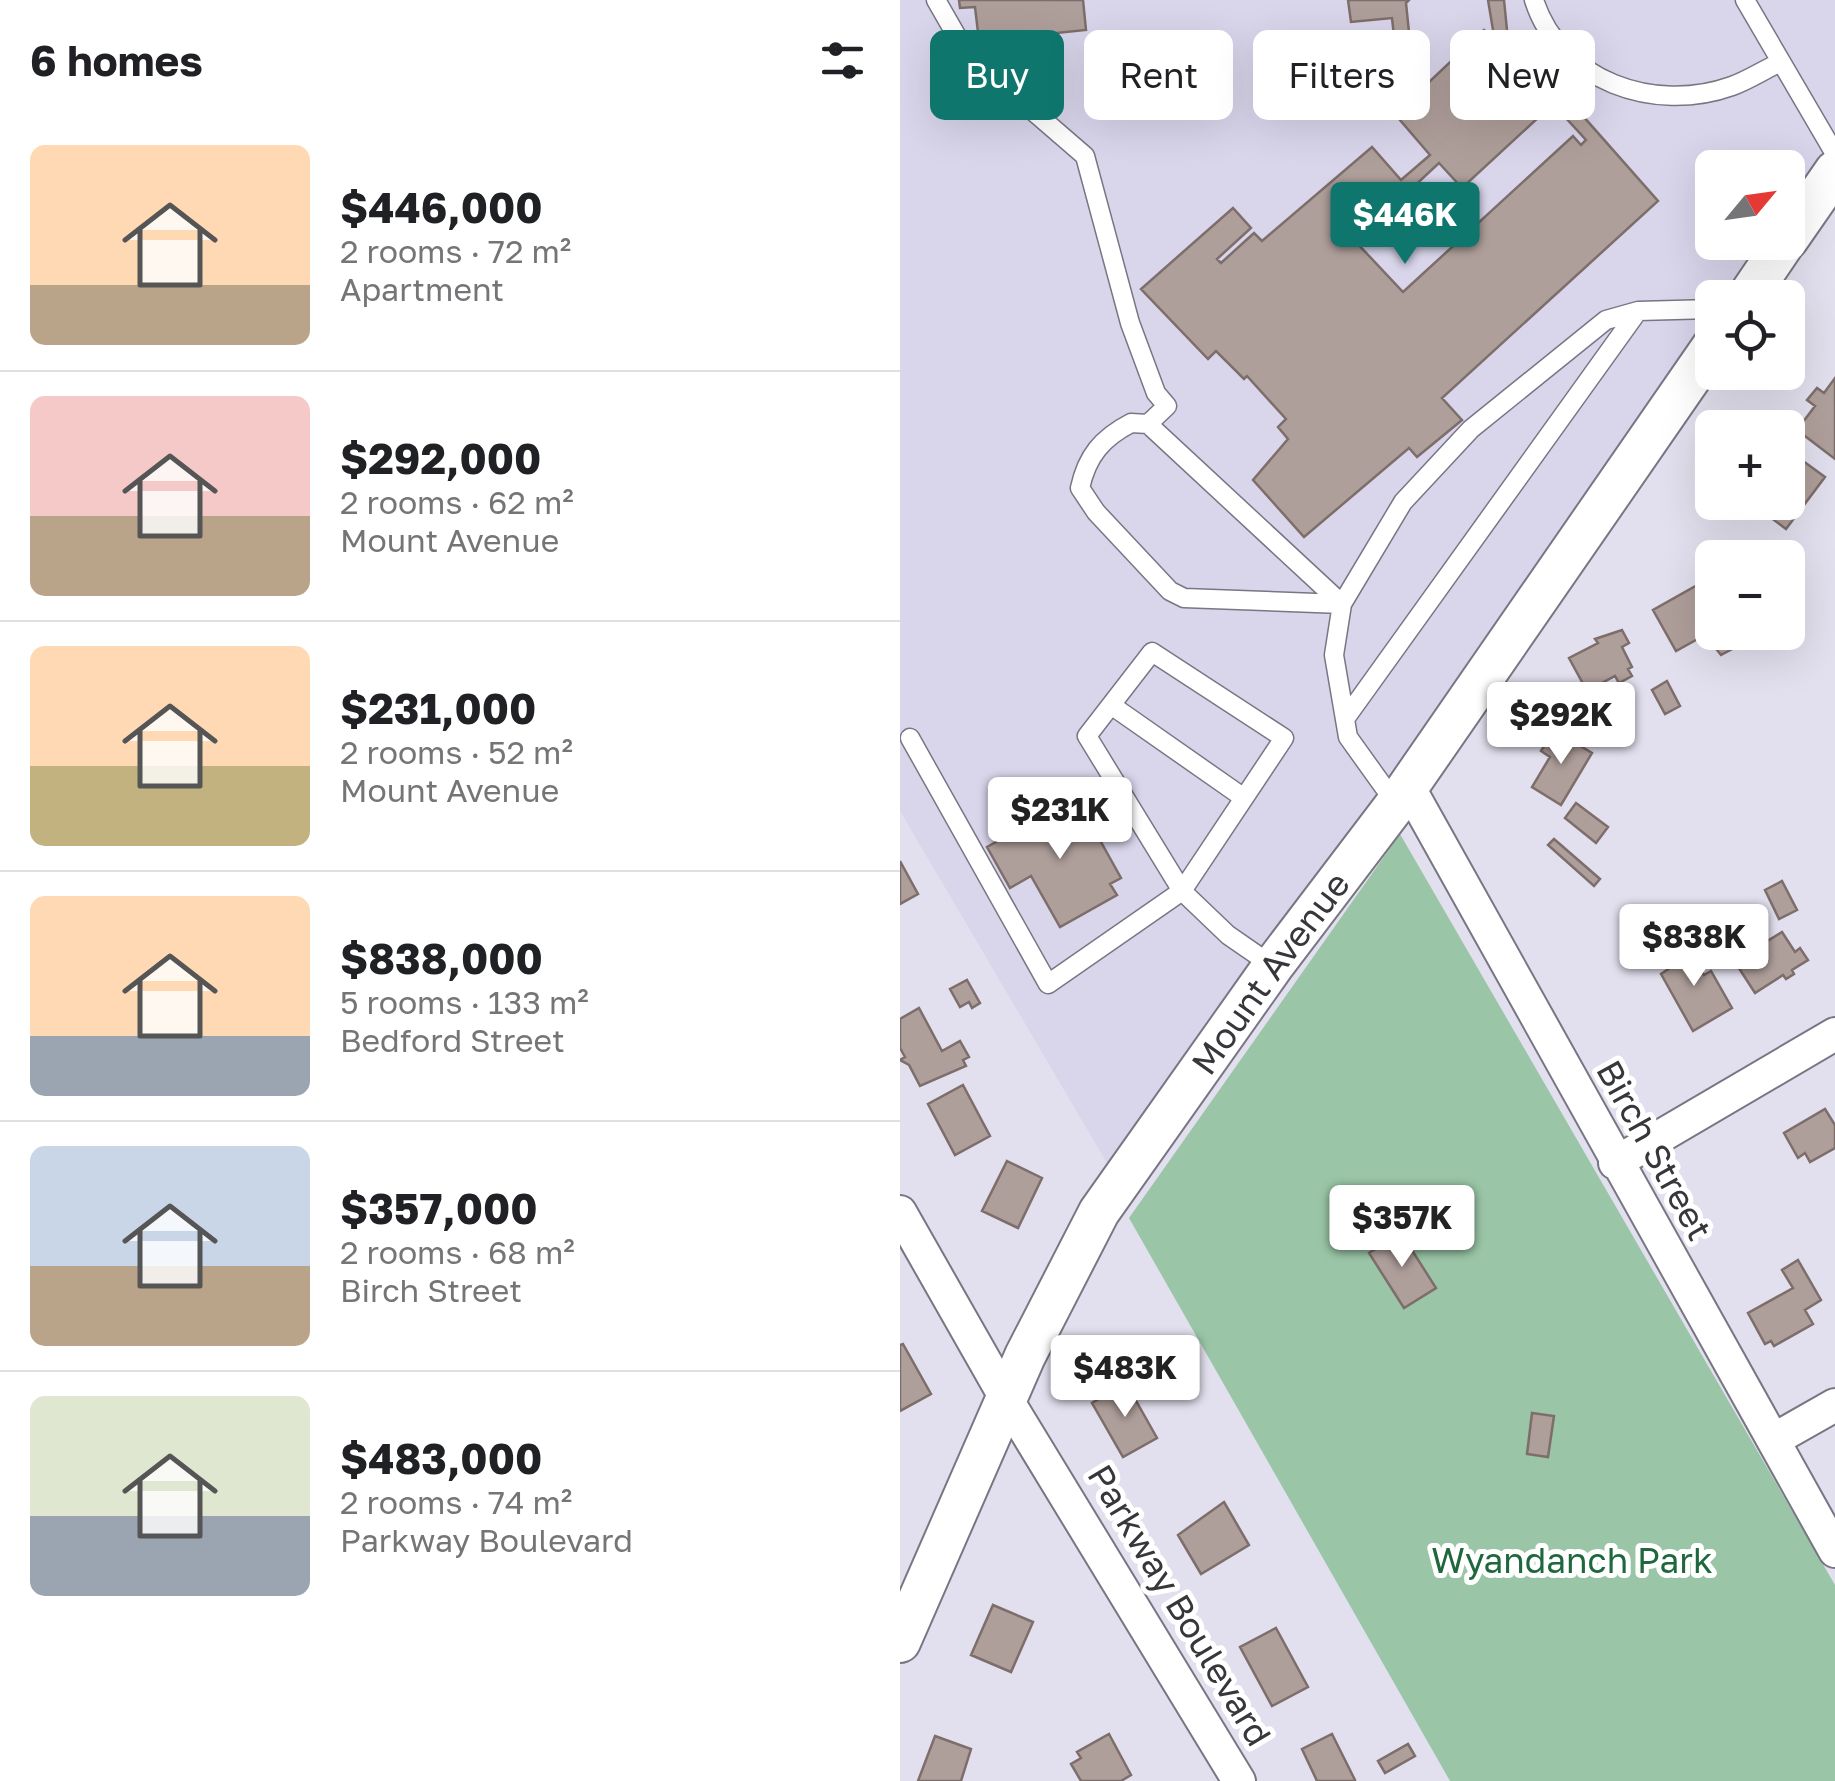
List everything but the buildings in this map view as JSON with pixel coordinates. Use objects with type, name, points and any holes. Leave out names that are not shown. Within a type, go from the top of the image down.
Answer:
[{"type":"street","points":[[1805,213],[1835,170]]},
{"type":"street","name":"Mount Avenue","points":[[900,1642],[1008,1400],[1100,1212],[1273,966],[1402,795],[1695,372]]},
{"type":"street","name":"Birch Street","points":[[1402,795],[1775,1440],[1835,1551]]},
{"type":"street","points":[[1615,1163],[1835,1034]]},
{"type":"street","name":"Parkway Boulevard","points":[[900,1212],[1008,1400],[1170,1660],[1239,1781]]},
{"type":"street","points":[[1775,1440],[1835,1404]]},
{"type":"lane","points":[[936,0],[968,54],[1085,156],[1130,323],[1156,394],[1167,406],[1148,424]]},
{"type":"lane","points":[[1534,0],[1558,45],[1581,68],[1630,91],[1702,93],[1732,86],[1781,62]]},
{"type":"lane","points":[[1745,0],[1835,154]]},
{"type":"lane","points":[[1402,795],[1348,737],[1334,655],[1342,604],[1404,502],[1472,429],[1606,320],[1638,310],[1695,309]]},
{"type":"lane","points":[[1344,719],[1638,310]]},
{"type":"lane","points":[[1131,422],[1148,424],[1342,604],[1184,598],[1170,591],[1096,512],[1080,488],[1085,464],[1099,444],[1131,422]]},
{"type":"lane","points":[[910,738],[1048,984],[1182,890],[1284,738],[1152,652],[1087,736],[1182,890],[1228,935],[1273,966]]},
{"type":"lane","points":[[1111,706],[1244,798]]},
{"type":"shaded area","points":[[900,0],[1835,0],[1835,137],[1805,181],[1805,150],[1695,150],[1695,260],[1750,260],[1736,280],[1695,280],[1695,338],[1114,1175],[900,811]]},
{"type":"green space","name":"Wyandanch Park","points":[[1400,834],[1835,1585],[1835,1781],[1450,1781],[1129,1218]]}]
